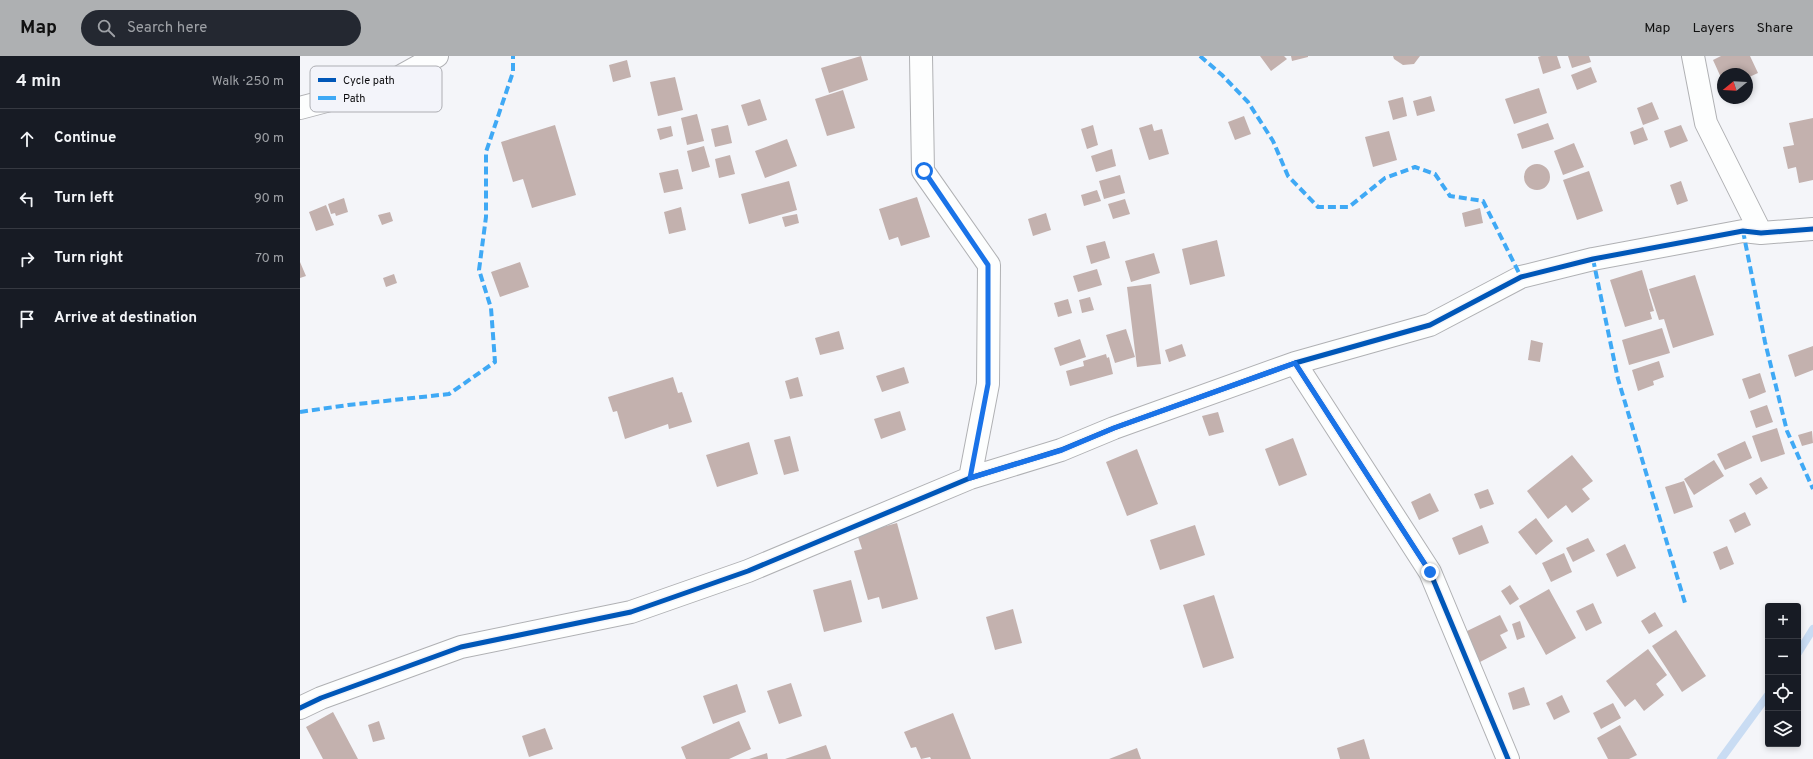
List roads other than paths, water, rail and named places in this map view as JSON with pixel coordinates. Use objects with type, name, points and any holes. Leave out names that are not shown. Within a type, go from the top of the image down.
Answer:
[{"type":"street","points":[[419,66],[437,56]]},
{"type":"street","points":[[922,56],[924,171],[988,265],[988,384],[970,478]]},
{"type":"street","points":[[1693,56],[1706,123],[1761,233]]},
{"type":"street","points":[[300,108],[310,105]]},
{"type":"street","points":[[300,708],[321,698],[461,647],[631,612],[748,571],[970,478],[1062,450],[1114,428],[1295,363],[1430,324],[1521,277],[1593,259],[1743,231],[1761,233],[1813,230]]},
{"type":"street","points":[[1295,363],[1430,572],[1508,759]]},
{"type":"waterway","points":[[1801,648],[1813,629]]},
{"type":"waterway","points":[[1721,759],[1765,699]]}]
